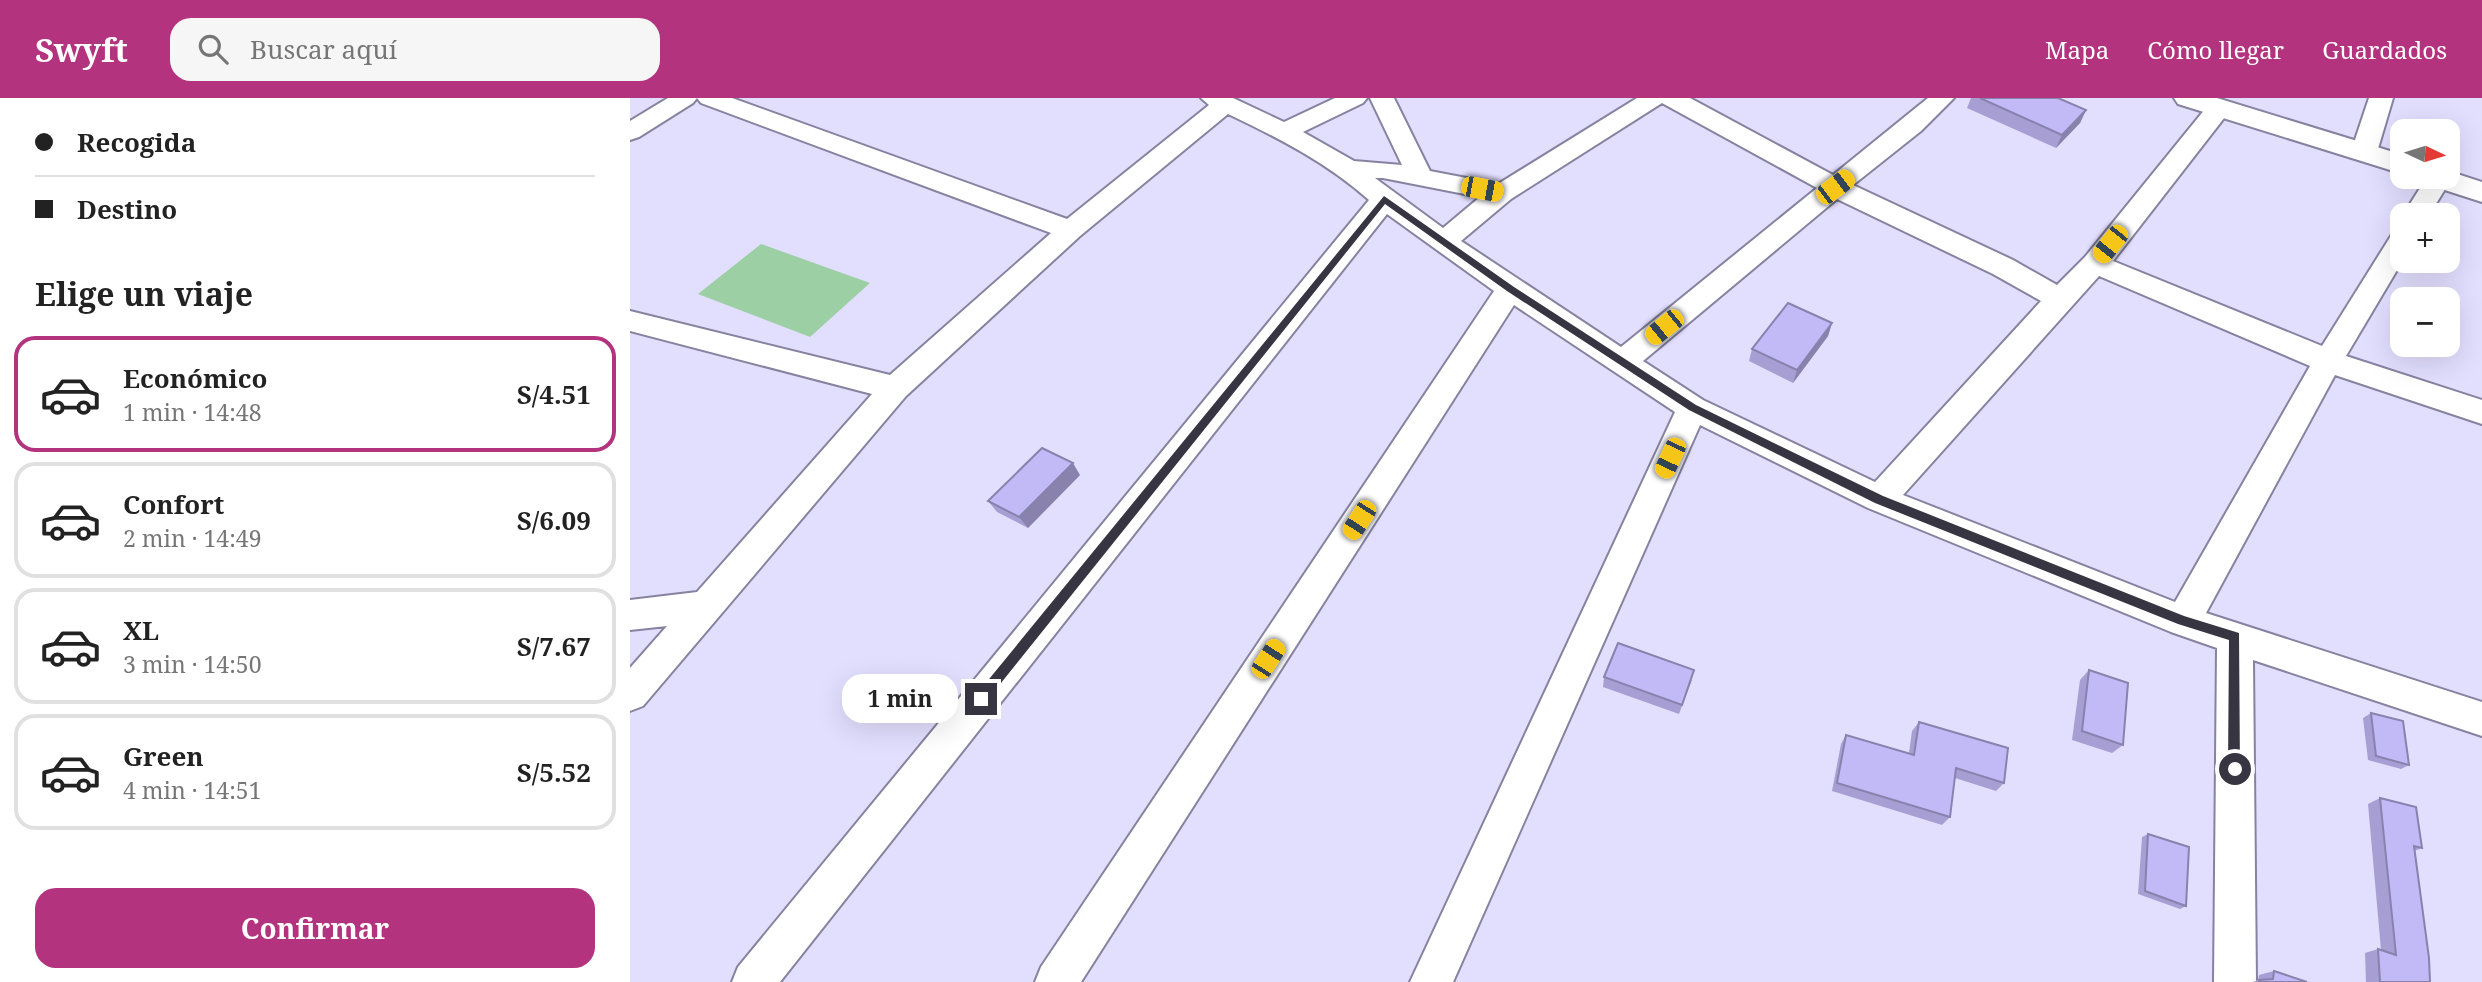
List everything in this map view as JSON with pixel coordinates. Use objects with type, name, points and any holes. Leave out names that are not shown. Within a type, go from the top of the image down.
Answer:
[{"type":"street","points":[[709,98],[1070,230]]},
{"type":"street","points":[[1284,131],[1355,98]]},
{"type":"street","points":[[1382,98],[1420,177]]},
{"type":"street","points":[[1443,242],[1502,193],[1654,98]]},
{"type":"street","points":[[1672,98],[1835,187],[2003,267],[2060,299]]},
{"type":"street","points":[[1622,362],[1912,127],[1942,98]]},
{"type":"street","points":[[2188,98],[2390,161]]},
{"type":"street","points":[[2364,152],[2381,98]]},
{"type":"street","points":[[630,695],[895,388],[1070,230],[1220,101],[1284,131],[1349,169],[1384,199],[1510,289],[1692,408],[1879,499],[2183,621],[2482,719]]},
{"type":"street","points":[[630,122],[676,104]]},
{"type":"street","points":[[630,132],[676,104]]},
{"type":"street","points":[[1879,499],[2095,264],[2220,108]]},
{"type":"street","points":[[1349,169],[1383,170],[1502,193]]},
{"type":"street","points":[[2460,185],[2482,192]]},
{"type":"street","points":[[753,982],[1384,199]]},
{"type":"street","points":[[2183,621],[2328,361],[2390,258]]},
{"type":"street","points":[[2095,264],[2328,361],[2482,412]]},
{"type":"street","points":[[1056,982],[1510,289]]},
{"type":"street","points":[[630,321],[895,388]]},
{"type":"street","points":[[1431,982],[1692,408]]},
{"type":"street","points":[[630,615],[707,606]]},
{"type":"street","points":[[2235,636],[2235,982]]},
{"type":"green space","points":[[761,244],[870,283],[810,337],[698,294]]},
{"type":"building","points":[[1980,98],[2058,98],[2086,110],[2062,135]]},
{"type":"building","points":[[1788,303],[1832,323],[1797,370],[1752,349]]},
{"type":"building","points":[[1042,448],[1073,463],[1019,517],[988,501]]},
{"type":"building","points":[[1618,643],[1694,670],[1682,705],[1604,677]]},
{"type":"building","points":[[2089,670],[2128,683],[2123,745],[2082,731]]},
{"type":"building","points":[[2371,713],[2403,721],[2409,765],[2376,756]]},
{"type":"building","points":[[1919,722],[2008,748],[2004,783],[1956,768],[1950,817],[1837,783],[1846,735],[1914,755]]},
{"type":"building","points":[[2380,798],[2416,807],[2422,848],[2414,846],[2430,982],[2380,982],[2378,949],[2396,955]]},
{"type":"building","points":[[2148,834],[2189,847],[2186,906],[2145,891]]},
{"type":"building","points":[[2274,971],[2307,982],[2259,982],[2273,979]]},
{"type":"route","points":[[981,699],[1384,199],[1510,289],[1692,408],[1879,499],[2183,621],[2235,636],[2235,769]]}]
